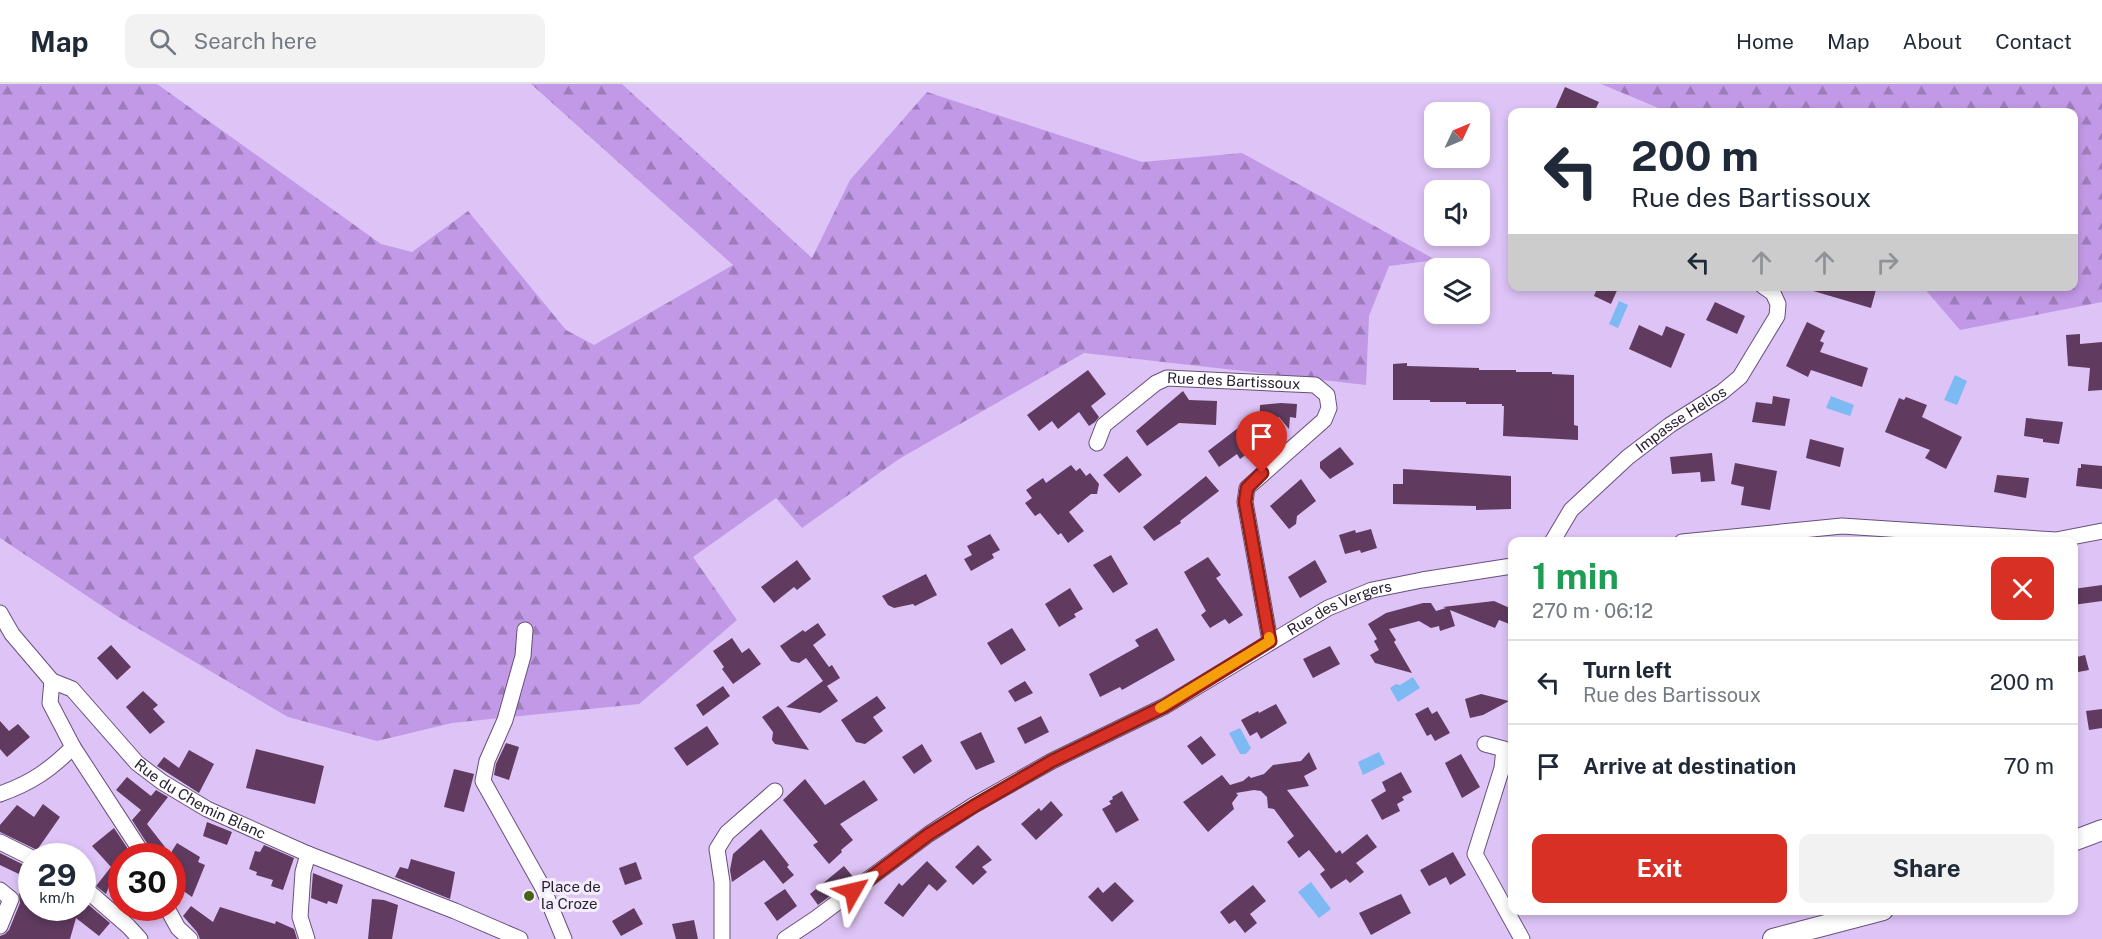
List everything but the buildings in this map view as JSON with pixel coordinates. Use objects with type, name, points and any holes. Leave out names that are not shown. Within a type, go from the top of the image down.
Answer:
[{"type":"street","name":"Impasse Helios","points":[[1555,537],[1571,510],[1628,457],[1740,377],[1777,316],[1778,304],[1770,291]]},
{"type":"street","name":"Rue des Bartissoux","points":[[1097,442],[1104,425],[1156,383],[1167,378],[1315,385],[1327,395],[1329,408],[1324,420],[1247,488],[1245,502],[1270,641]]},
{"type":"street","points":[[1732,537],[1842,526],[2010,537]]},
{"type":"street","points":[[2071,537],[2102,531]]},
{"type":"street","name":"Rue des Vergers","points":[[785,939],[815,920],[929,834],[974,806],[1052,761],[1165,706],[1328,608],[1372,590],[1508,567]]},
{"type":"street","name":"Rue du Chemin Blanc","points":[[0,613],[12,634],[52,681],[72,688],[137,763],[162,782],[207,809],[308,854],[520,939]]},
{"type":"street","points":[[525,630],[523,656],[505,720],[487,761],[483,782],[543,888],[564,939]]},
{"type":"street","points":[[52,681],[50,703],[73,747],[136,843]]},
{"type":"street","points":[[1485,744],[1508,749],[1475,854],[1508,914]]},
{"type":"street","points":[[0,794],[24,786],[53,767],[73,747]]},
{"type":"street","points":[[722,939],[722,882],[717,849],[727,833],[775,791]]},
{"type":"street","points":[[2078,839],[2102,830]]},
{"type":"street","points":[[0,842],[18,851]]},
{"type":"street","points":[[307,939],[300,917],[303,872],[308,854]]},
{"type":"street","points":[[0,890],[11,899],[0,926]]},
{"type":"street","points":[[96,898],[140,939]]},
{"type":"street","points":[[1509,915],[1522,939]]},
{"type":"street","points":[[1773,939],[1864,915]]},
{"type":"street","points":[[174,921],[190,939]]},
{"type":"green space","points":[[0,84],[157,84],[381,244],[412,252],[468,211],[566,330],[594,345],[733,265],[531,84],[622,84],[812,258],[850,180],[927,92],[1142,162],[1242,153],[1432,258],[1424,258],[1424,262],[1389,266],[1369,316],[1366,385],[1084,353],[899,459],[802,528],[776,498],[693,557],[737,620],[639,704],[452,723],[377,741],[288,717],[117,616],[0,538]]},
{"type":"green space","points":[[1601,84],[2102,84],[2102,302],[1960,330],[1926,291],[2078,291],[2078,108],[1658,108]]},
{"type":"water","points":[[1619,301],[1628,305],[1618,328],[1609,324]]},
{"type":"water","points":[[1955,375],[1967,381],[1957,405],[1944,400]]},
{"type":"water","points":[[1831,396],[1854,405],[1850,416],[1826,408]]},
{"type":"water","points":[[1413,677],[1420,688],[1398,702],[1390,688]]},
{"type":"water","points":[[1240,728],[1251,748],[1246,754],[1240,754],[1229,733]]},
{"type":"water","points":[[1379,752],[1385,764],[1363,775],[1358,762]]},
{"type":"water","points":[[1311,882],[1331,909],[1319,918],[1298,892]]},
{"type":"slow traffic","points":[[1160,708],[1270,641],[1269,637]]},
{"type":"place","name":"Place de la Croze","points":[[529,896]]},
{"type":"route","points":[[853,891],[929,834],[974,806],[1052,761],[1165,706],[1270,641],[1245,502],[1247,488],[1262,473]]}]
